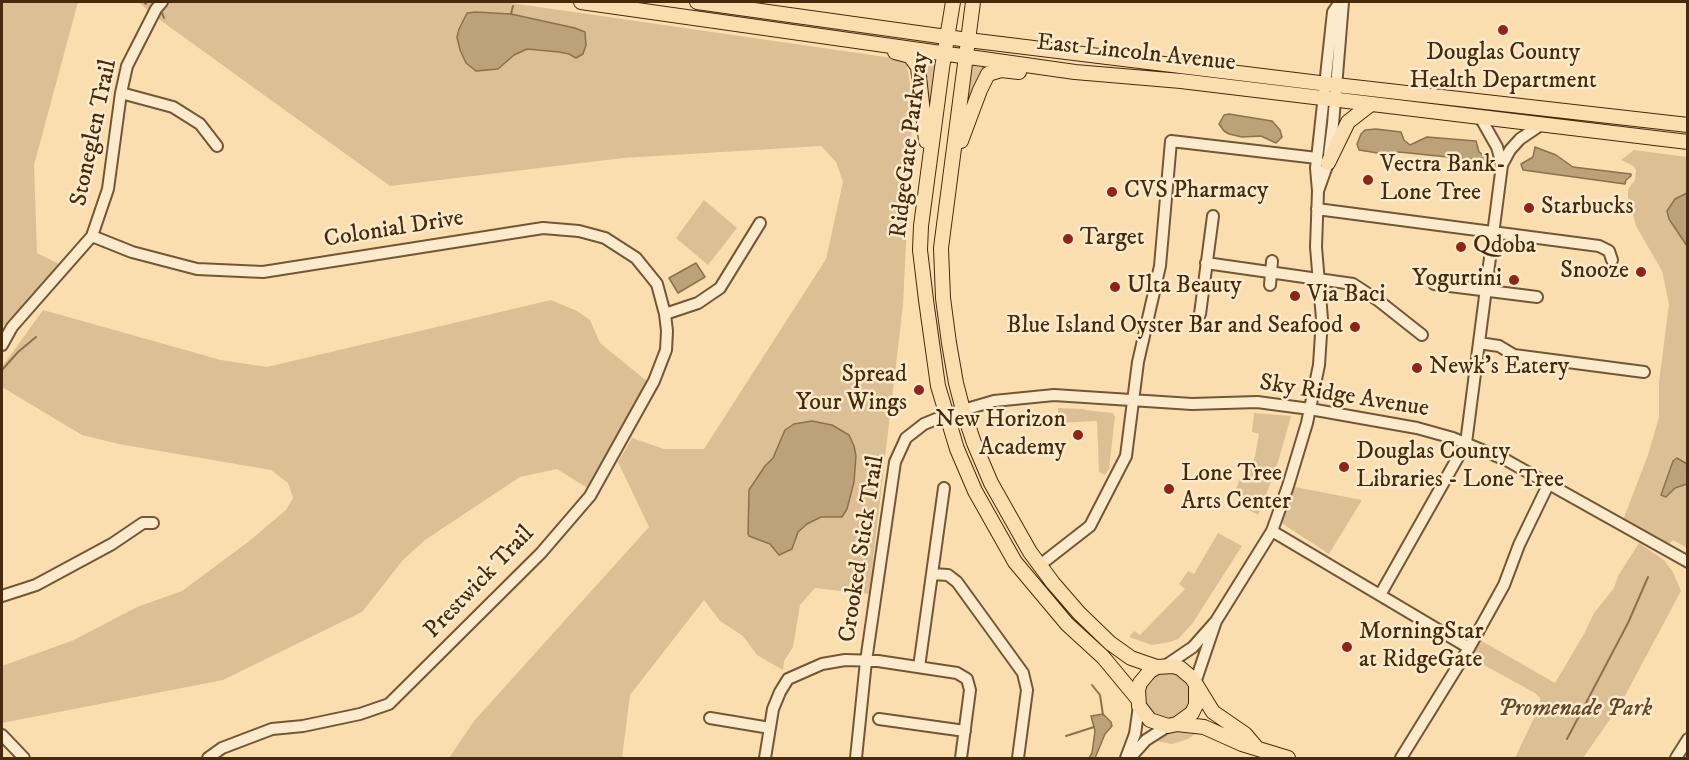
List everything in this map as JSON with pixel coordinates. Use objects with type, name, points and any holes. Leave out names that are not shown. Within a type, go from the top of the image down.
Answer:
[{"type":"main road","name":"East Lincoln Avenue","points":[[581,2],[1075,72],[1181,81],[1688,142]]},
{"type":"main road","name":"East Lincoln Avenue","points":[[697,2],[968,40],[1688,125]]},
{"type":"main road","name":"RidgeGate Parkway","points":[[953,2],[928,167],[921,226],[921,250],[933,361],[946,415],[957,449],[975,491],[1015,562],[1053,608],[1103,657],[1150,720],[1214,730],[1242,744],[1287,759]]},
{"type":"main road","name":"RidgeGate Parkway","points":[[973,2],[940,248],[943,298],[956,383],[974,443],[1009,517],[1040,565],[1079,614],[1110,643],[1131,658],[1161,667],[1180,668],[1196,686],[1213,712],[1245,734],[1256,747]]},
{"type":"main road","points":[[780,29],[798,39],[903,53],[913,58],[918,67],[928,167]]},
{"type":"main road","points":[[947,189],[965,127],[988,74],[1000,70],[1063,78],[1075,72]]},
{"type":"main road","points":[[1322,161],[1348,122],[1371,104]]},
{"type":"main road","points":[[1138,702],[1138,690],[1144,676],[1161,667]]},
{"type":"main road","points":[[1172,725],[1192,713],[1196,705],[1196,686]]},
{"type":"street","points":[[1196,686],[1216,621],[1272,531],[1288,486],[1310,408],[1320,353],[1322,319],[1316,247],[1318,191],[1329,99],[1333,12],[1342,2]]},
{"type":"street","name":"Stoneglen Trail","points":[[2,345],[12,327],[92,236],[108,189],[121,93],[127,66],[157,4]]},
{"type":"street","points":[[121,93],[173,107],[200,124],[216,146]]},
{"type":"street","points":[[1479,117],[1497,147],[1502,165]]},
{"type":"street","points":[[1380,595],[1466,443],[1502,165],[1510,150],[1520,139],[1542,124]]},
{"type":"street","points":[[1040,565],[1090,526],[1126,456],[1138,362],[1160,266],[1171,141],[1261,156],[1322,161]]},
{"type":"street","points":[[1317,209],[1599,246],[1610,251],[1612,260]]},
{"type":"street","points":[[1200,314],[1213,216]]},
{"type":"street","points":[[665,314],[698,303],[720,288],[760,223]]},
{"type":"street","name":"Colonial Drive","points":[[92,236],[132,252],[197,269],[263,272],[543,228],[579,231],[605,238],[636,258],[657,284],[665,314]]},
{"type":"street","points":[[1206,263],[1272,267],[1320,279],[1353,284],[1422,335]]},
{"type":"street","points":[[1270,285],[1272,267]]},
{"type":"street","points":[[1434,284],[1536,297]]},
{"type":"street","name":"Prestwick Trail","points":[[208,759],[222,748],[272,729],[303,726],[360,714],[389,704],[540,553],[590,496],[654,381],[666,350],[668,331],[665,314]]},
{"type":"street","points":[[1479,343],[1499,346],[1514,355],[1644,372]]},
{"type":"street","name":"Sky Ridge Avenue","points":[[963,410],[994,401],[1054,395],[1191,404],[1257,402],[1310,408],[1417,428],[1466,443],[1506,460],[1685,561]]},
{"type":"street","name":"Crooked Stick Trail","points":[[856,759],[866,661],[895,462],[906,438],[924,424],[963,410]]},
{"type":"street","points":[[1401,759],[1469,648],[1504,585],[1519,545],[1548,483]]},
{"type":"street","points":[[919,667],[944,488]]},
{"type":"street","points":[[2,596],[36,585],[112,544],[143,523],[153,523]]},
{"type":"street","points":[[1272,531],[1469,648]]},
{"type":"street","points":[[932,574],[948,575],[957,582],[1023,673],[1027,690],[1018,759]]},
{"type":"street","points":[[1161,667],[1193,647],[1216,621]]},
{"type":"street","name":"Crooked Stick Trail","points":[[765,759],[773,709],[788,679],[822,664],[845,660],[866,661]]},
{"type":"street","points":[[866,661],[957,673],[967,680],[970,690],[961,759]]},
{"type":"street","points":[[1128,759],[1136,726],[1138,702]]},
{"type":"street","points":[[710,718],[770,728]]},
{"type":"street","points":[[879,719],[965,731]]},
{"type":"street","points":[[1128,759],[1146,740],[1172,725]]},
{"type":"street","points":[[2,735],[24,759]]},
{"type":"street","points":[[1676,759],[1688,739]]},
{"type":"green space","points":[[2,2],[78,2],[34,165],[37,253],[61,265],[2,327]]},
{"type":"green space","points":[[138,2],[504,2],[906,60],[913,101],[903,305],[869,594],[815,588],[800,605],[793,647],[784,661],[783,670],[757,655],[743,636],[720,621],[704,600],[630,695],[622,758],[449,758],[474,721],[649,527],[618,462],[632,438],[664,449],[704,449],[826,259],[843,182],[836,162],[821,146],[623,158],[390,186]]},
{"type":"green space","points":[[920,58],[933,61],[937,66],[930,115]]},
{"type":"green space","points":[[970,67],[986,67],[986,70],[965,120]]},
{"type":"green space","points":[[1634,150],[1687,157],[1687,548],[1673,540],[1668,545],[1623,520],[1648,455],[1659,417],[1659,382],[1669,304],[1662,271],[1636,226],[1628,197],[1628,189],[1635,180],[1636,170],[1632,165],[1621,160]]},
{"type":"green space","points":[[704,200],[737,228],[708,265],[676,238]]},
{"type":"green space","points":[[551,300],[577,311],[590,320],[600,343],[648,382],[589,489],[557,469],[520,477],[425,540],[403,560],[362,612],[223,680],[2,723],[2,666],[74,640],[137,607],[182,591],[248,542],[286,510],[293,498],[288,483],[271,470],[119,444],[82,435],[2,387],[2,367],[43,310],[221,360],[267,367]]},
{"type":"green space","points":[[1058,408],[1113,413],[1115,417],[1109,469],[1105,475],[1099,472],[1097,421],[1058,423]]},
{"type":"green space","points":[[1254,413],[1291,416],[1276,469],[1258,515],[1247,509],[1234,494],[1241,476],[1247,478],[1255,456],[1259,434],[1252,432]]},
{"type":"green space","points":[[1295,487],[1362,500],[1329,554],[1283,524],[1281,520]]},
{"type":"green space","points":[[1218,533],[1242,546],[1192,624],[1178,639],[1170,642],[1152,645],[1129,637],[1134,631],[1140,635],[1185,589],[1179,584],[1188,571],[1194,574]]},
{"type":"green space","name":"Promenade Park","points":[[1639,543],[1664,560],[1673,572],[1681,591],[1620,705],[1583,758],[1515,758],[1540,705],[1540,698],[1535,693],[1471,658],[1480,640],[1555,683],[1594,613],[1614,588],[1618,576]]},
{"type":"green space","points":[[1167,673],[1183,680],[1190,696],[1183,712],[1167,719],[1151,712],[1144,696],[1151,680]]},
{"type":"green space","points":[[1183,731],[1198,732],[1188,739],[1172,744],[1151,740],[1161,734]]},
{"type":"shaded area","points":[[467,13],[511,14],[575,28],[585,32],[586,45],[583,54],[576,58],[559,52],[527,49],[514,55],[498,69],[476,71],[466,63],[457,37]]},
{"type":"shaded area","points":[[1224,115],[1272,121],[1280,130],[1282,137],[1276,143],[1261,136],[1242,137],[1229,134],[1219,124]]},
{"type":"shaded area","points":[[1365,130],[1401,132],[1404,140],[1410,145],[1427,137],[1476,141],[1479,152],[1489,159],[1487,161],[1399,152],[1384,154],[1359,150],[1357,144],[1361,134]]},
{"type":"shaded area","points":[[1535,147],[1556,155],[1573,167],[1631,174],[1631,176],[1625,184],[1523,170],[1521,164],[1533,157]]},
{"type":"shaded area","points":[[1687,193],[1687,246],[1669,219],[1667,211],[1675,199]]},
{"type":"shaded area","points":[[696,263],[705,277],[678,293],[669,278]]},
{"type":"shaded area","points":[[812,421],[832,425],[849,435],[856,456],[854,482],[847,509],[842,517],[821,517],[807,524],[798,532],[792,549],[779,555],[770,544],[748,534],[749,490],[773,458],[785,430],[794,424]]},
{"type":"shaded area","points":[[1677,458],[1687,464],[1687,484],[1675,488],[1666,497],[1661,495],[1673,461]]},
{"type":"shaded area","points":[[1103,714],[1112,726],[1105,734],[1095,758],[1089,758],[1092,753],[1095,731],[1091,716]]},
{"type":"waterway","points":[[511,14],[513,6]]},
{"type":"waterway","points":[[162,13],[164,18]]},
{"type":"waterway","points":[[2,370],[36,337]]},
{"type":"waterway","points":[[1567,739],[1628,623],[1648,577]]},
{"type":"waterway","points":[[1092,685],[1100,695],[1103,715]]},
{"type":"waterway","points":[[1066,736],[1094,727]]},
{"type":"place","name":"Douglas County Health Department","points":[[1503,30]]},
{"type":"place","name":"Vectra Bank- Lone Tree","points":[[1368,180]]},
{"type":"place","name":"CVS Pharmacy","points":[[1112,192]]},
{"type":"place","name":"Starbucks","points":[[1529,208]]},
{"type":"place","name":"Target","points":[[1068,239]]},
{"type":"place","name":"Qdoba","points":[[1461,247]]},
{"type":"place","name":"Snooze","points":[[1641,272]]},
{"type":"place","name":"Yogurtini","points":[[1514,280]]},
{"type":"place","name":"Ulta Beauty","points":[[1115,287]]},
{"type":"place","name":"Via Baci","points":[[1295,296]]},
{"type":"place","name":"Blue Island Oyster Bar and Seafood","points":[[1355,327]]},
{"type":"place","name":"Newk’s Eatery","points":[[1417,368]]},
{"type":"place","name":"Spread Your Wings","points":[[919,390]]},
{"type":"place","name":"New Horizon Academy","points":[[1078,435]]},
{"type":"place","name":"Douglas County Libraries - Lone Tree","points":[[1344,467]]},
{"type":"place","name":"Lone Tree Arts Center","points":[[1169,489]]},
{"type":"place","name":"MorningStar at RidgeGate","points":[[1347,647]]}]
